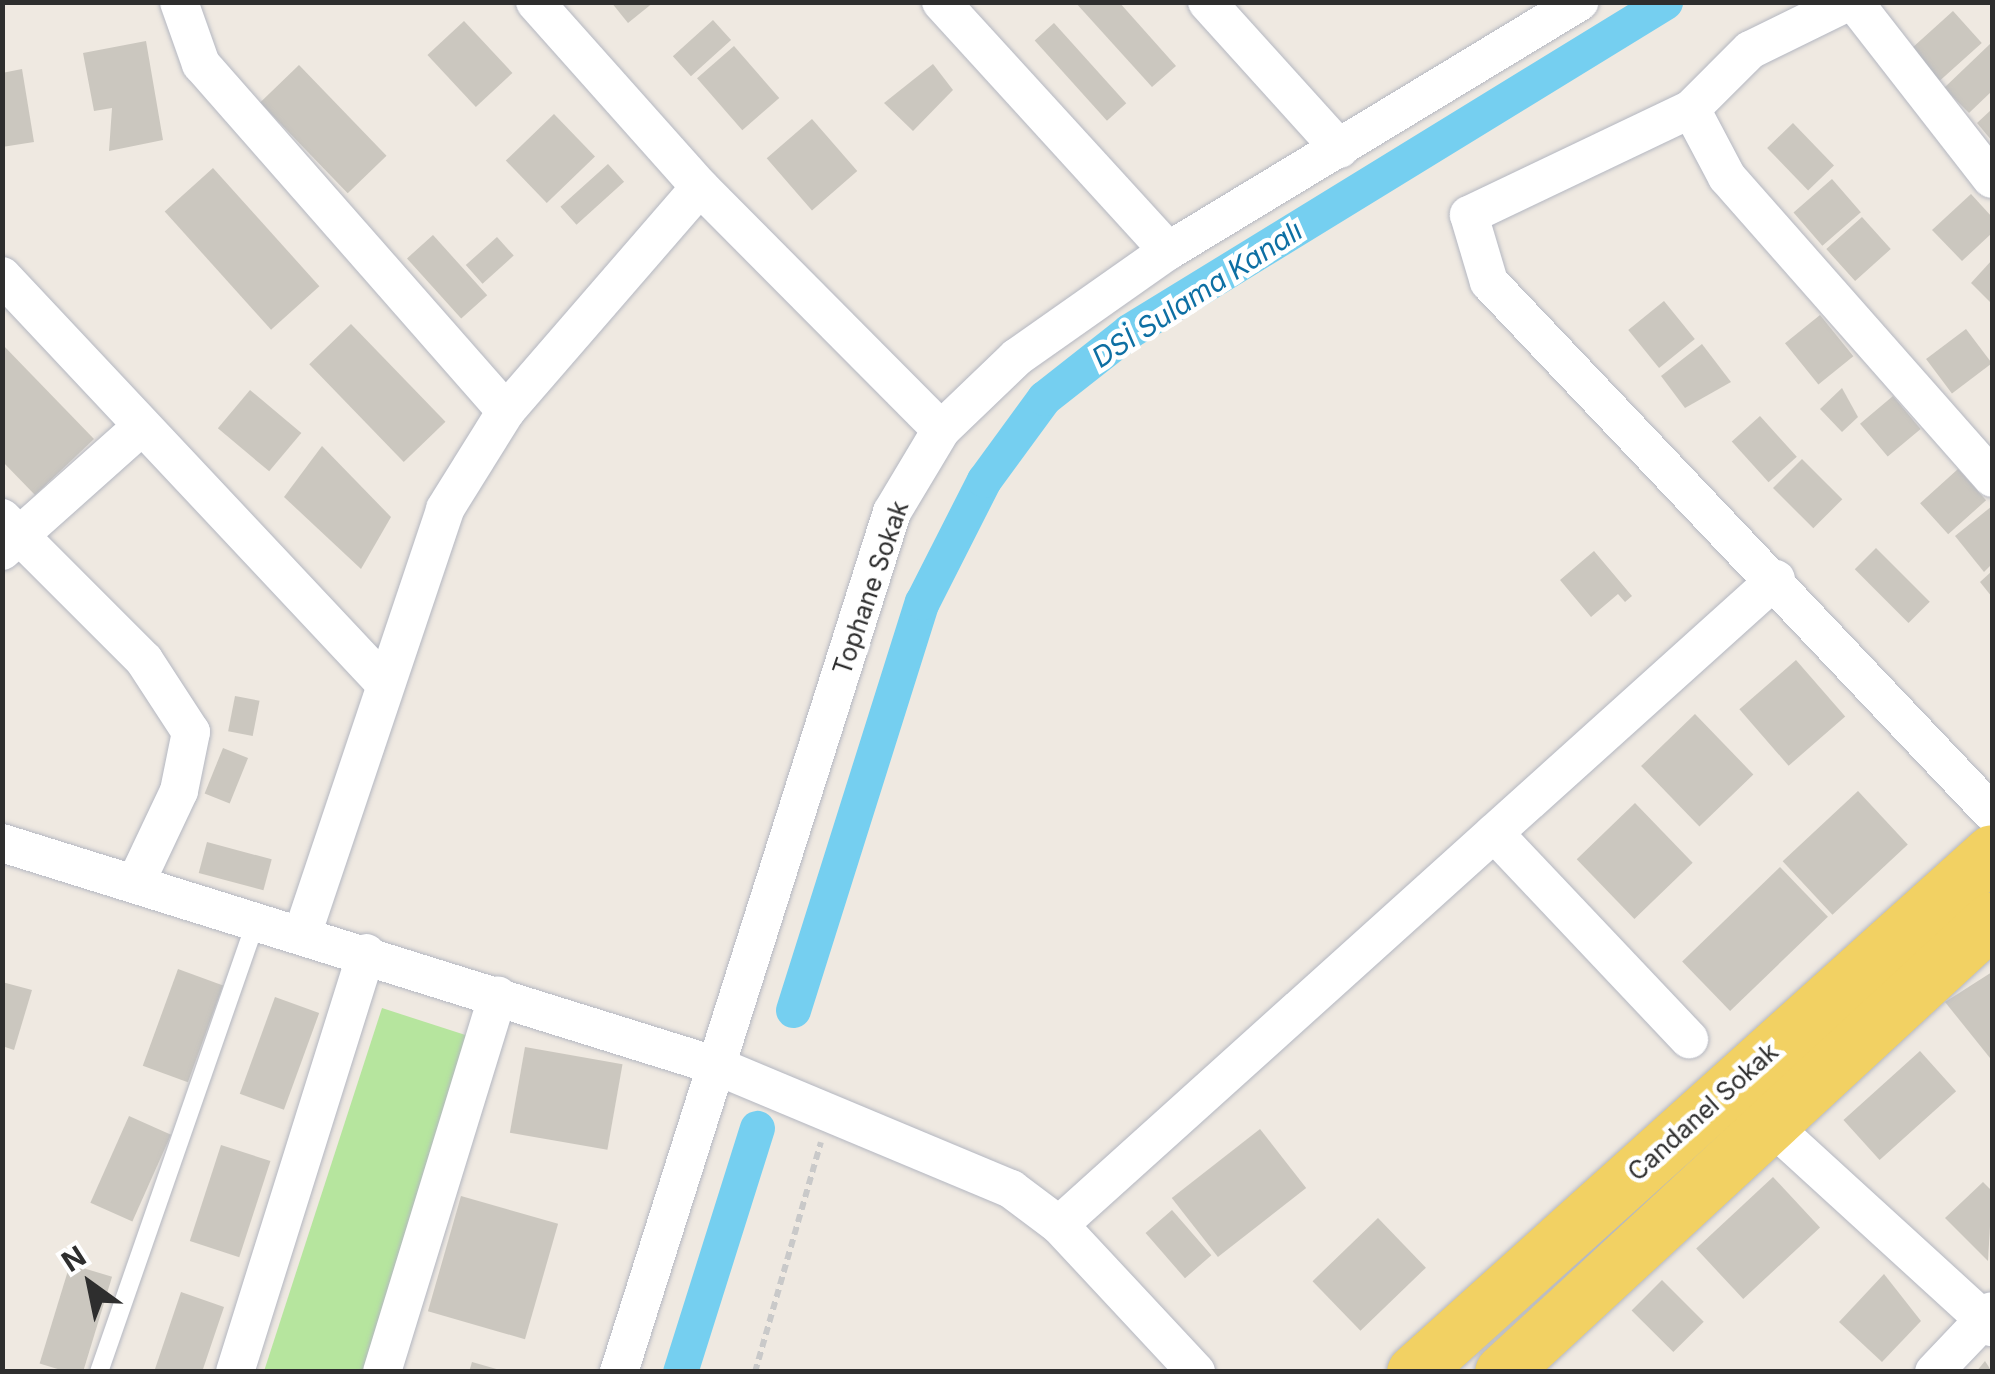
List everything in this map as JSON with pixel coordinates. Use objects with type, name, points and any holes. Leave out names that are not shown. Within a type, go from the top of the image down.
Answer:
[{"type":"main road","name":"Candanel Sokak","points":[[1414,1372],[1992,852]]},
{"type":"main road","points":[[1502,1372],[1774,1127],[1992,919]]},
{"type":"street","points":[[179,2],[201,64],[506,411]]},
{"type":"street","points":[[535,2],[700,186],[941,430]]},
{"type":"street","points":[[941,2],[1168,251]]},
{"type":"street","points":[[1207,2],[1340,148]]},
{"type":"street","name":"Tophane Sokak","points":[[619,1372],[892,512],[941,430],[1017,357],[1168,251],[1579,2]]},
{"type":"street","points":[[1992,179],[1851,2],[1750,50],[1691,109],[1469,215],[1489,282],[1776,579],[1992,813]]},
{"type":"street","points":[[1691,109],[1727,177],[1992,478]]},
{"type":"street","points":[[304,932],[444,509],[506,411],[700,186]]},
{"type":"street","points":[[2,276],[140,428],[384,684]]},
{"type":"street","points":[[136,882],[179,791],[191,732],[144,660],[8,535],[140,428]]},
{"type":"street","points":[[1059,1225],[1776,579]]},
{"type":"street","points":[[1494,834],[1689,1039]]},
{"type":"street","points":[[2,843],[304,932],[717,1066],[1011,1189],[1059,1225],[1196,1372]]},
{"type":"street","points":[[235,1372],[366,953]]},
{"type":"street","points":[[382,1372],[498,995]]},
{"type":"street","points":[[1774,1127],[1990,1319],[1934,1372]]},
{"type":"lane","points":[[99,1372],[258,918]]},
{"type":"path","points":[[755,1372],[829,1113]]},
{"type":"green space","points":[[382,1008],[472,1037],[364,1372],[264,1372]]},
{"type":"building","points":[[611,2],[654,2],[628,23]]},
{"type":"building","points":[[1075,2],[1119,2],[1176,66],[1152,87]]},
{"type":"building","points":[[1953,11],[1982,43],[1939,81],[1911,49]]},
{"type":"building","points":[[713,20],[731,40],[691,76],[673,56]]},
{"type":"building","points":[[464,21],[512,73],[476,107],[427,55]]},
{"type":"building","points":[[1054,23],[1126,103],[1107,121],[1035,40]]},
{"type":"building","points":[[146,41],[163,140],[109,151],[112,108],[94,111],[83,53]]},
{"type":"building","points":[[1990,44],[1992,91],[1969,113],[1944,88]]},
{"type":"building","points":[[734,46],[779,98],[742,130],[697,78]]},
{"type":"building","points":[[933,64],[953,90],[913,131],[884,103]]},
{"type":"building","points":[[299,65],[387,156],[348,193],[260,103]]},
{"type":"building","points":[[22,69],[34,142],[2,147],[2,73]]},
{"type":"building","points":[[1992,109],[1992,141],[1977,123]]},
{"type":"building","points":[[554,114],[595,156],[547,203],[506,161]]},
{"type":"building","points":[[812,119],[857,171],[812,210],[767,158]]},
{"type":"building","points":[[1793,123],[1834,165],[1808,190],[1767,148]]},
{"type":"building","points":[[608,164],[624,182],[576,225],[560,207]]},
{"type":"building","points":[[213,168],[319,286],[271,330],[165,211]]},
{"type":"building","points":[[1832,179],[1861,212],[1822,246],[1794,212]]},
{"type":"building","points":[[1971,194],[1992,217],[1992,233],[1962,261],[1932,230]]},
{"type":"building","points":[[1862,217],[1891,249],[1855,281],[1826,249]]},
{"type":"building","points":[[433,235],[487,295],[461,319],[407,258]]},
{"type":"building","points":[[497,237],[514,256],[483,284],[466,265]]},
{"type":"building","points":[[1992,260],[1992,304],[1971,283]]},
{"type":"building","points":[[1664,301],[1695,339],[1659,368],[1628,330]]},
{"type":"building","points":[[1820,315],[1853,356],[1818,385],[1785,343]]},
{"type":"building","points":[[351,324],[445,422],[404,462],[309,364]]},
{"type":"building","points":[[1966,329],[1992,363],[1952,393],[1926,359]]},
{"type":"building","points":[[2,344],[94,439],[35,495],[2,461]]},
{"type":"building","points":[[1702,344],[1731,382],[1685,408],[1661,376]]},
{"type":"building","points":[[1842,388],[1858,417],[1842,432],[1820,409]]},
{"type":"building","points":[[250,390],[301,433],[269,471],[218,428]]},
{"type":"building","points":[[1893,396],[1921,429],[1888,457],[1860,424]]},
{"type":"building","points":[[1760,416],[1797,457],[1769,482],[1732,441]]},
{"type":"building","points":[[322,446],[391,517],[361,569],[284,497]]},
{"type":"building","points":[[1802,459],[1842,499],[1813,528],[1773,488]]},
{"type":"building","points":[[1958,469],[1986,500],[1948,534],[1920,503]]},
{"type":"building","points":[[1992,506],[1992,564],[1984,572],[1955,536]]},
{"type":"building","points":[[1876,548],[1930,602],[1909,623],[1855,569]]},
{"type":"building","points":[[1594,551],[1632,596],[1625,602],[1618,594],[1591,617],[1560,580]]},
{"type":"building","points":[[1992,571],[1992,597],[1980,582]]},
{"type":"building","points":[[1796,660],[1845,717],[1789,766],[1739,709]]},
{"type":"building","points":[[235,696],[260,701],[253,736],[228,731]]},
{"type":"building","points":[[1695,714],[1753,774],[1699,827],[1641,766]]},
{"type":"building","points":[[223,748],[248,758],[230,804],[205,793]]},
{"type":"building","points":[[1858,791],[1908,844],[1832,915],[1783,861]]},
{"type":"building","points":[[1635,803],[1693,863],[1634,919],[1577,859]]},
{"type":"building","points":[[207,842],[272,859],[263,890],[199,873]]},
{"type":"building","points":[[1780,867],[1828,917],[1730,1011],[1682,961]]},
{"type":"building","points":[[178,969],[223,985],[188,1082],[143,1066]]},
{"type":"building","points":[[1992,972],[1992,1056],[1990,1058],[1945,1002]]},
{"type":"building","points":[[2,982],[32,990],[14,1050],[2,1046]]},
{"type":"building","points":[[275,997],[319,1013],[284,1110],[240,1094]]},
{"type":"building","points":[[525,1047],[622,1064],[607,1150],[510,1133]]},
{"type":"building","points":[[1920,1051],[1956,1091],[1880,1160],[1843,1120]]},
{"type":"building","points":[[129,1116],[171,1135],[132,1221],[90,1203]]},
{"type":"building","points":[[1260,1129],[1306,1188],[1218,1257],[1172,1198]]},
{"type":"building","points":[[221,1145],[270,1161],[239,1257],[190,1241]]},
{"type":"building","points":[[1773,1177],[1820,1227],[1743,1299],[1696,1249]]},
{"type":"building","points":[[1983,1182],[1992,1191],[1988,1261],[1945,1218]]},
{"type":"building","points":[[461,1196],[558,1224],[525,1339],[428,1311]]},
{"type":"building","points":[[1172,1210],[1211,1255],[1185,1278],[1146,1233]]},
{"type":"building","points":[[1378,1218],[1426,1268],[1360,1331],[1313,1281]]},
{"type":"building","points":[[70,1264],[112,1277],[83,1372],[40,1363]]},
{"type":"building","points":[[1884,1274],[1921,1321],[1882,1362],[1839,1322]]},
{"type":"building","points":[[1662,1280],[1704,1322],[1673,1352],[1632,1310]]},
{"type":"building","points":[[181,1292],[224,1307],[202,1372],[154,1372]]},
{"type":"building","points":[[1985,1361],[1992,1372],[1976,1372]]},
{"type":"building","points":[[472,1362],[500,1370],[500,1372],[469,1372]]},
{"type":"waterway","name":"DSİ Sulama Kanalı","points":[[793,1010],[922,602],[984,480],[1044,398],[1129,331],[1665,2]]},
{"type":"waterway","name":"DSİ Sulama Kanalı","points":[[680,1372],[757,1128]]}]
